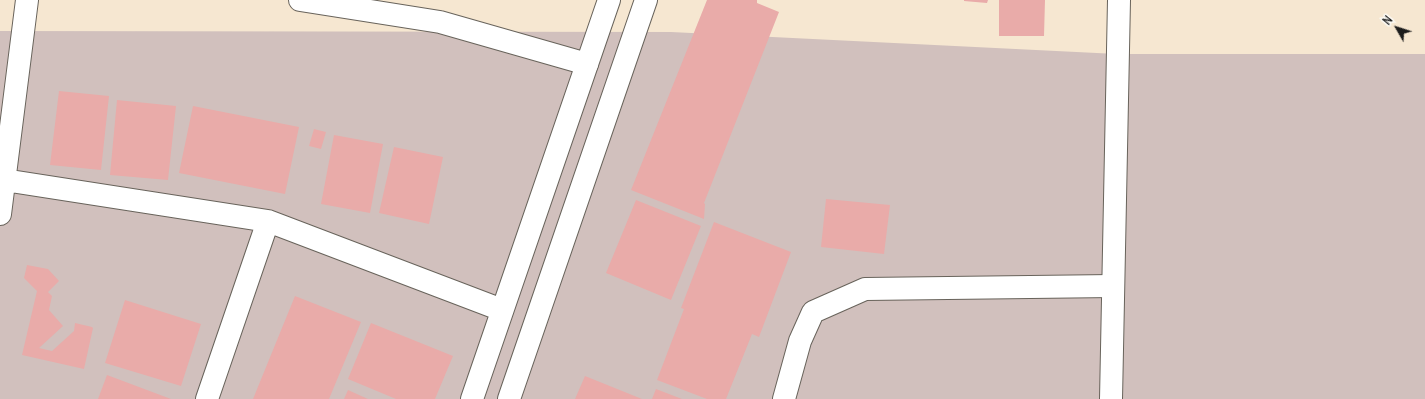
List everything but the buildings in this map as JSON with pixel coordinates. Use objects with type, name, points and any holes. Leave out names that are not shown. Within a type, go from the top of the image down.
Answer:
[{"type":"street","points":[[0,214],[27,0]]},
{"type":"street","points":[[300,0],[440,22],[587,64]]},
{"type":"street","points":[[472,399],[610,0]]},
{"type":"street","points":[[509,399],[646,0]]},
{"type":"street","points":[[1111,399],[1119,0]]},
{"type":"street","points":[[4,180],[268,221],[502,310]]},
{"type":"street","points":[[207,399],[268,221]]},
{"type":"street","points":[[784,399],[800,341],[813,312],[865,289],[1114,286]]},
{"type":"shaded area","points":[[0,31],[671,32],[1117,54],[1425,54],[1425,399],[0,399]]}]
